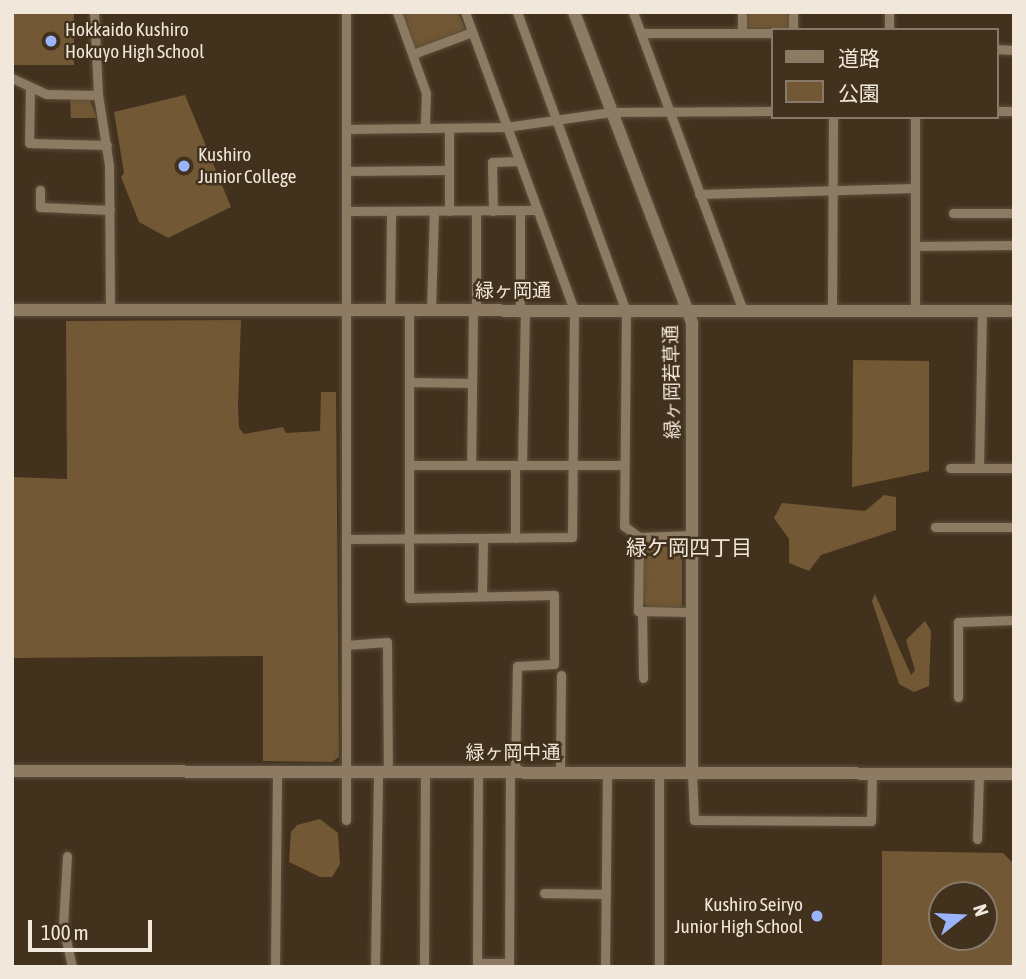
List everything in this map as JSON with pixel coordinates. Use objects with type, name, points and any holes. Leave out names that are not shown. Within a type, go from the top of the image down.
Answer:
[{"type":"street","points":[[94,12],[98,96],[107,145],[110,310]]},
{"type":"street","points":[[346,12],[346,820]]},
{"type":"street","points":[[397,12],[426,93],[425,128]]},
{"type":"street","points":[[346,538],[572,537],[574,310],[465,12]]},
{"type":"street","points":[[517,12],[625,311],[624,526],[639,537],[692,536]]},
{"type":"street","name":"緑ヶ岡若草通","points":[[574,12],[692,323],[692,773]]},
{"type":"street","points":[[633,12],[743,311]]},
{"type":"street","points":[[742,12],[742,32]]},
{"type":"street","points":[[412,54],[472,32]]},
{"type":"street","points":[[641,33],[771,33]]},
{"type":"street","points":[[12,78],[46,94],[98,96]]},
{"type":"street","points":[[30,88],[29,144],[107,145]]},
{"type":"street","points":[[346,129],[506,127],[611,112],[771,111]]},
{"type":"street","points":[[832,310],[833,119]]},
{"type":"street","points":[[915,119],[915,310]]},
{"type":"street","points":[[449,128],[449,211]]},
{"type":"street","points":[[493,211],[492,162],[519,162]]},
{"type":"street","points":[[346,171],[448,170]]},
{"type":"street","points":[[699,194],[914,188]]},
{"type":"street","points":[[40,190],[40,207],[110,210]]},
{"type":"street","points":[[346,211],[537,210]]},
{"type":"street","points":[[390,311],[391,211]]},
{"type":"street","points":[[431,310],[434,211]]},
{"type":"street","points":[[471,465],[476,211]]},
{"type":"street","points":[[515,538],[522,310],[520,211]]},
{"type":"street","points":[[953,214],[1014,213]]},
{"type":"street","points":[[915,246],[1014,245]]},
{"type":"street","name":"緑ヶ岡通","points":[[12,310],[1014,311]]},
{"type":"street","points":[[409,311],[409,598],[554,595],[554,664],[517,666],[512,772],[509,963],[477,963],[478,772]]},
{"type":"street","points":[[979,468],[982,311]]},
{"type":"street","points":[[409,382],[472,383]]},
{"type":"street","points":[[409,466],[624,465]]},
{"type":"street","points":[[950,468],[1014,468]]},
{"type":"street","points":[[935,527],[1014,527]]},
{"type":"street","points":[[639,537],[638,611],[692,612]]},
{"type":"street","points":[[482,596],[483,538]]},
{"type":"street","points":[[642,611],[643,678]]},
{"type":"street","points":[[958,696],[958,622],[1014,620]]},
{"type":"street","points":[[346,645],[387,642],[375,967]]},
{"type":"street","points":[[560,772],[561,675]]},
{"type":"street","name":"緑ヶ岡中通","points":[[12,771],[1014,774]]},
{"type":"street","points":[[275,967],[277,772]]},
{"type":"street","points":[[424,967],[425,772]]},
{"type":"street","points":[[605,967],[607,773]]},
{"type":"street","points":[[659,773],[659,967]]},
{"type":"street","points":[[692,773],[694,820],[872,821],[872,774]]},
{"type":"street","points":[[977,838],[979,775]]},
{"type":"street","points":[[67,856],[64,926],[72,967]]},
{"type":"street","points":[[544,893],[606,894]]},
{"type":"green space","points":[[12,12],[74,12],[74,65],[12,65]]},
{"type":"green space","points":[[401,12],[458,12],[466,31],[415,50]]},
{"type":"green space","points":[[746,12],[790,12],[790,28],[746,29]]},
{"type":"green space","points":[[185,95],[231,207],[168,238],[139,222],[121,177],[124,173],[114,112]]},
{"type":"green space","points":[[89,98],[97,118],[71,118],[70,99]]},
{"type":"green space","points":[[241,320],[238,406],[239,428],[244,434],[283,427],[286,433],[320,431],[321,392],[336,392],[339,757],[332,762],[263,761],[263,656],[12,658],[12,477],[67,479],[66,321]]},
{"type":"green space","points":[[853,360],[929,361],[929,471],[852,487]]},
{"type":"green space","points":[[884,495],[896,497],[896,530],[821,555],[809,571],[789,563],[789,539],[774,518],[782,503],[865,511]]},
{"type":"green space","points":[[647,540],[682,541],[682,607],[648,607],[643,602],[641,546]]},
{"type":"green space","points":[[875,594],[911,675],[915,670],[906,640],[925,621],[931,631],[929,686],[914,692],[899,684],[872,601]]},
{"type":"green space","points":[[320,819],[338,833],[340,864],[332,877],[320,877],[289,862],[291,832],[297,825]]},
{"type":"green space","points":[[882,851],[1003,853],[1014,864],[1014,967],[882,967]]},
{"type":"place","name":"Hokkaido Kushiro Hokuyo High School","points":[[51,41]]},
{"type":"place","name":"Kushiro Junior College","points":[[184,166]]},
{"type":"place","name":"Kushiro Seiryo Junior High School","points":[[817,916]]},
{"type":"district","name":"緑ケ岡四丁目","points":[[689,547]]}]
